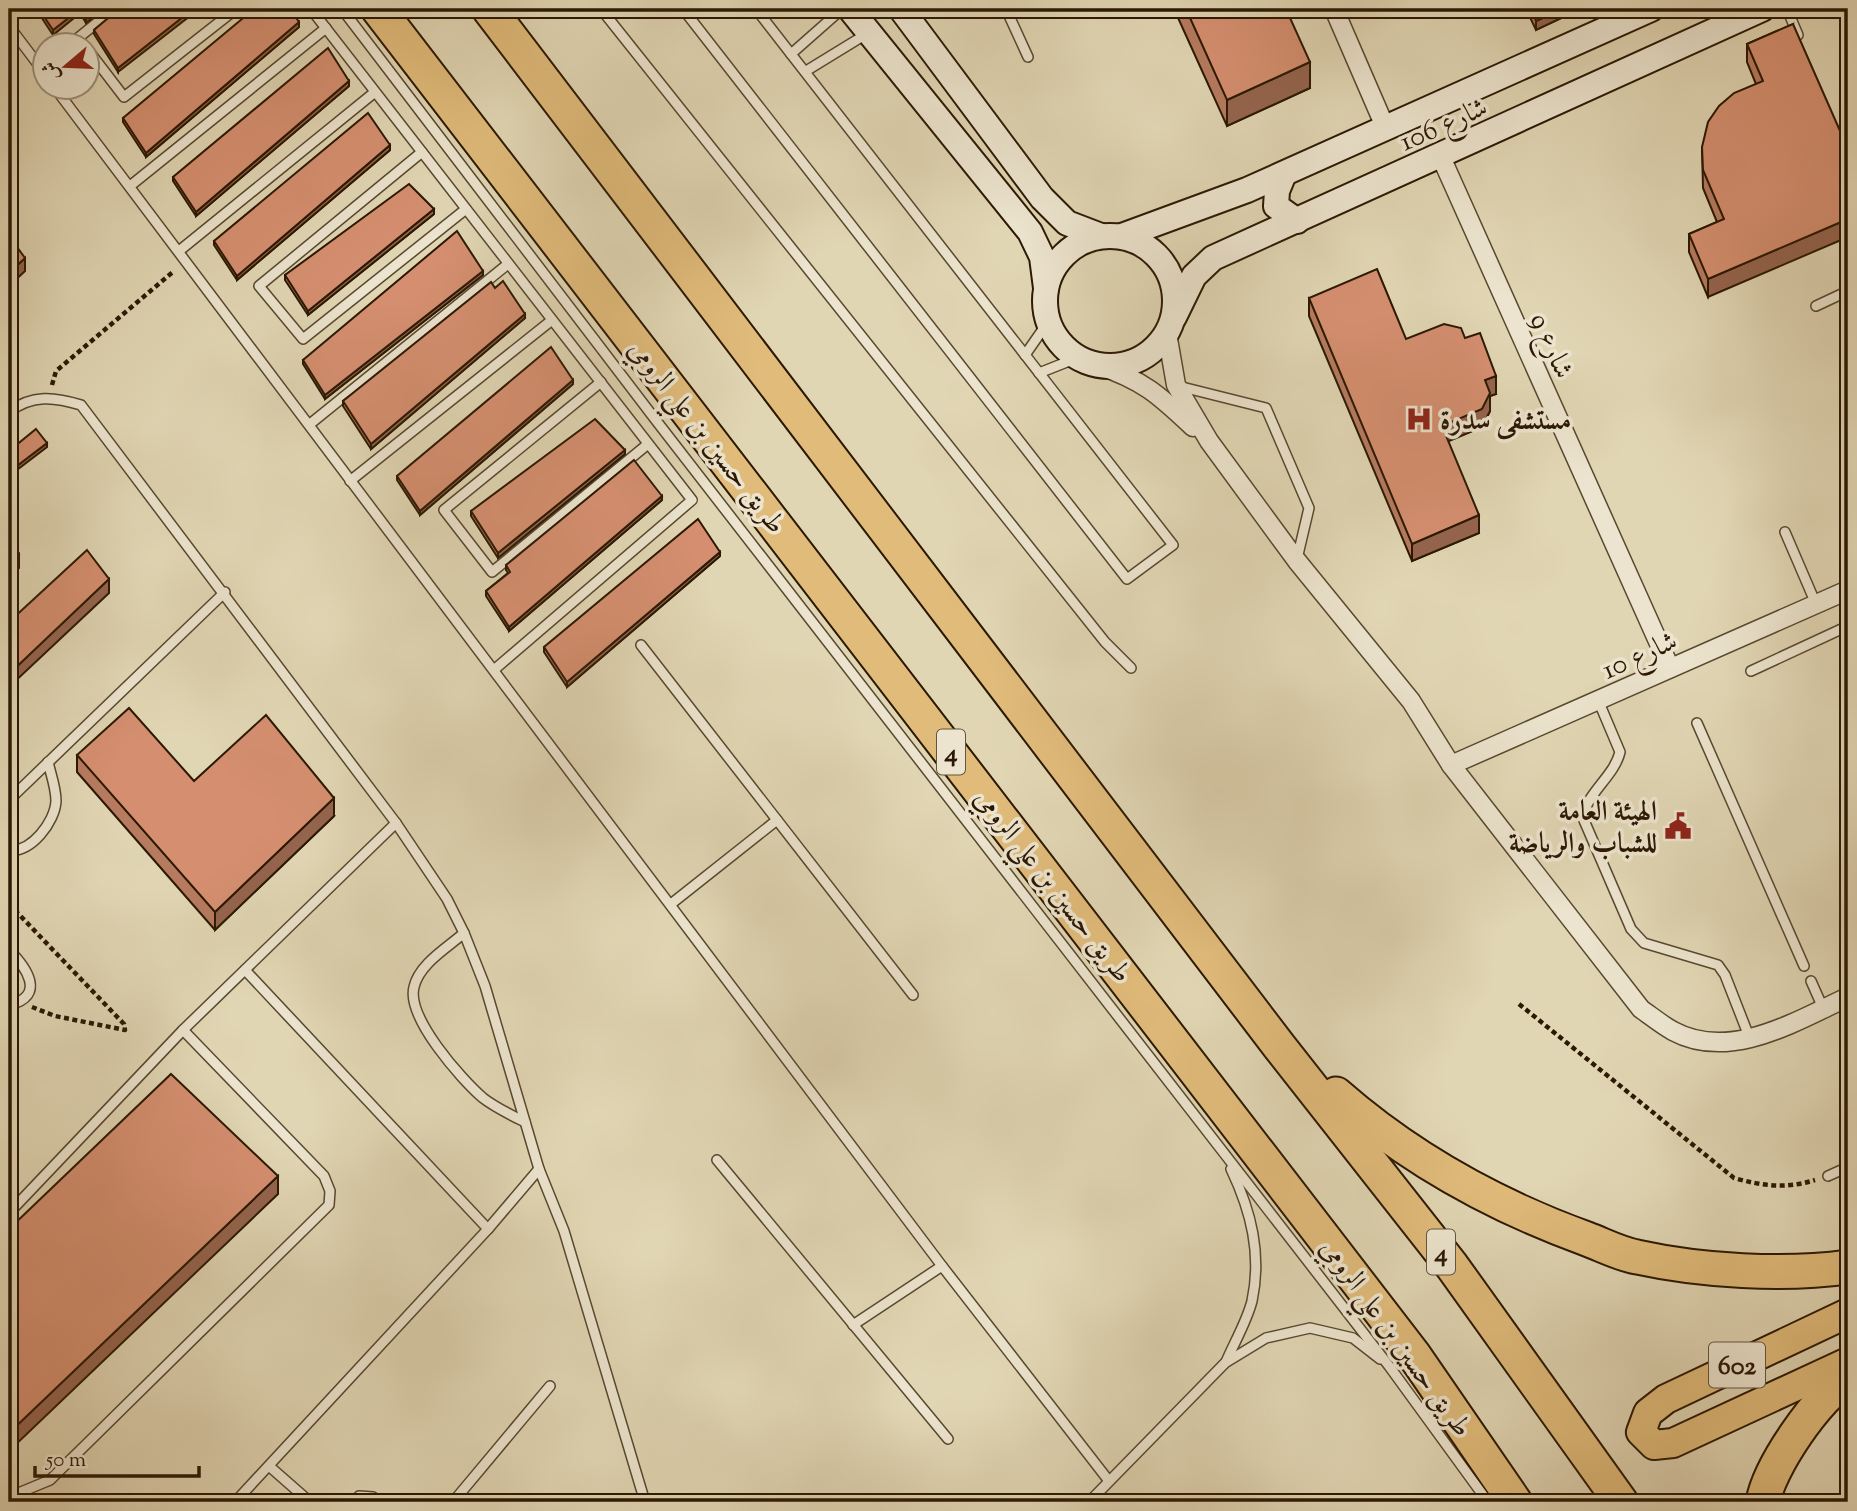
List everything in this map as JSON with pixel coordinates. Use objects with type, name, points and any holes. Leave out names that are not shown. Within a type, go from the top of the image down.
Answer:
[{"type":"highway","name":"طريق حسين بن علي الرومي","points":[[378,9],[1414,1355],[1515,1502]]},
{"type":"highway","name":"4","points":[[488,9],[1279,1045],[1451,1266],[1620,1502]]},
{"type":"highway","points":[[1279,1045],[1379,1132],[1464,1183],[1537,1221],[1636,1257],[1745,1271],[1848,1267]]},
{"type":"highway","points":[[1763,1502],[1765,1487],[1794,1436],[1848,1378]]},
{"type":"main road","name":"602","points":[[1848,1313],[1666,1399],[1648,1413],[1641,1432],[1654,1445],[1673,1443],[1848,1362]]},
{"type":"street","points":[[850,9],[1030,232],[1042,257],[1048,322],[1059,342],[1087,361],[1129,376],[1151,388],[1209,441]]},
{"type":"street","points":[[901,9],[1042,198],[1067,223],[1142,243],[1164,266],[1175,295],[1170,325],[1176,385],[1209,441],[1297,561],[1411,701],[1451,765],[1641,1009],[1673,1032],[1707,1042],[1750,1039],[1848,997]]},
{"type":"street","points":[[1334,9],[1387,129]]},
{"type":"street","name":"شارع 106","points":[[1111,236],[1235,196],[1651,9]]},
{"type":"street","name":"شارع 106","points":[[1170,325],[1194,275],[1213,258],[1441,157],[1762,9]]},
{"type":"street","name":"شارع 9","points":[[1441,157],[1670,668]]},
{"type":"street","points":[[1284,174],[1277,191],[1276,206],[1297,221]]},
{"type":"street","points":[[1046,289],[1052,269],[1065,253],[1082,241],[1111,236]]},
{"type":"street","points":[[1087,361],[1118,366],[1137,360],[1154,349],[1170,325]]},
{"type":"street","name":"شارع 10","points":[[1451,765],[1848,590]]},
{"type":"lane","points":[[85,32],[114,9]]},
{"type":"lane","points":[[102,69],[124,97],[236,9]]},
{"type":"lane","points":[[311,9],[692,500],[495,669]]},
{"type":"lane","points":[[342,9],[1390,1366],[1488,1502]]},
{"type":"lane","points":[[601,9],[1105,642],[1132,668]]},
{"type":"lane","points":[[683,9],[1127,579],[1173,545],[756,9]]},
{"type":"lane","points":[[791,54],[842,9]]},
{"type":"lane","points":[[1006,9],[1028,57]]},
{"type":"lane","points":[[1787,9],[1802,45]]},
{"type":"lane","points":[[9,26],[32,56]]},
{"type":"lane","points":[[130,187],[326,28]]},
{"type":"lane","points":[[806,71],[869,33]]},
{"type":"lane","points":[[179,251],[375,92]]},
{"type":"lane","points":[[66,102],[942,1266],[1109,1481]]},
{"type":"lane","points":[[422,152],[259,286],[303,339],[466,209]]},
{"type":"lane","points":[[310,424],[508,264]]},
{"type":"lane","points":[[1816,306],[1848,291]]},
{"type":"lane","points":[[350,481],[552,320]]},
{"type":"lane","points":[[1025,355],[1048,322]]},
{"type":"lane","points":[[1039,373],[1087,361]]},
{"type":"lane","points":[[601,382],[444,510],[492,572],[648,444]]},
{"type":"lane","points":[[1176,385],[1266,408],[1309,508],[1297,561]]},
{"type":"lane","points":[[9,412],[17,405],[50,396],[81,405],[225,592],[396,823],[447,899],[485,986],[539,1168],[564,1231],[645,1502]]},
{"type":"lane","points":[[1784,532],[1816,604]]},
{"type":"lane","points":[[9,800],[225,592]]},
{"type":"lane","points":[[1751,671],[1848,626]]},
{"type":"lane","points":[[641,645],[913,995]]},
{"type":"lane","points":[[1598,700],[1620,752],[1586,807],[1584,824],[1630,929],[1644,943],[1718,965],[1726,975],[1750,1039]]},
{"type":"lane","points":[[1696,723],[1804,966]]},
{"type":"lane","points":[[9,850],[24,847],[37,838],[52,818],[56,798],[48,762]]},
{"type":"lane","points":[[671,904],[777,820]]},
{"type":"lane","points":[[9,1213],[183,1030],[396,823]]},
{"type":"lane","points":[[464,933],[423,968],[413,989],[415,1012],[472,1087],[497,1108],[525,1122]]},
{"type":"lane","points":[[9,950],[29,972],[30,984],[27,995],[13,1004]]},
{"type":"lane","points":[[245,970],[488,1229]]},
{"type":"lane","points":[[1811,981],[1824,1008]]},
{"type":"lane","points":[[9,1497],[50,1480],[329,1205],[330,1191],[324,1176],[183,1030]]},
{"type":"lane","points":[[1223,1153],[1248,1204],[1256,1255],[1251,1303],[1225,1363]]},
{"type":"lane","points":[[717,1160],[948,1439]]},
{"type":"lane","points":[[1828,1176],[1848,1167]]},
{"type":"lane","points":[[235,1502],[488,1229],[539,1168]]},
{"type":"lane","points":[[853,1325],[942,1266]]},
{"type":"lane","points":[[1090,1502],[1225,1363],[1266,1338],[1310,1328],[1353,1338],[1390,1366]]},
{"type":"lane","points":[[469,1502],[456,1498],[551,1385]]},
{"type":"lane","points":[[269,1466],[310,1502]]},
{"type":"lane","points":[[354,1502],[359,1496],[373,1497],[379,1502]]},
{"type":"path","points":[[50,396],[56,370],[186,261]]},
{"type":"path","points":[[9,904],[124,1024],[125,1030],[55,1016],[13,1004]]},
{"type":"path","points":[[1519,1004],[1734,1178],[1763,1186],[1794,1187],[1828,1176]]},
{"type":"building","points":[[39,9],[80,9],[53,30]]},
{"type":"building","points":[[80,9],[98,9],[86,18]]},
{"type":"building","points":[[119,9],[193,9],[118,68],[102,43],[102,32],[94,30]]},
{"type":"building","points":[[254,9],[290,9],[299,22],[146,153],[123,118]]},
{"type":"building","points":[[1186,9],[1286,9],[1310,62],[1227,100]]},
{"type":"building","points":[[1531,9],[1562,9],[1536,21]]},
{"type":"building","points":[[1793,24],[1848,149],[1848,219],[1708,279],[1689,234],[1724,219],[1703,170],[1702,147],[1708,122],[1719,106],[1734,93],[1763,81],[1747,44]]},
{"type":"building","points":[[328,48],[349,81],[196,212],[173,177]]},
{"type":"building","points":[[368,113],[390,145],[237,276],[214,241]]},
{"type":"building","points":[[409,184],[434,209],[308,311],[285,275]]},
{"type":"building","points":[[457,231],[483,271],[325,395],[303,360]]},
{"type":"building","points":[[9,236],[25,258],[9,273]]},
{"type":"building","name":"مستشفى سدرة","points":[[1377,269],[1406,339],[1444,324],[1461,328],[1465,338],[1480,333],[1496,376],[1485,380],[1490,393],[1482,409],[1442,426],[1479,515],[1412,544],[1309,298]]},
{"type":"building","points":[[503,281],[525,314],[371,444],[343,401],[491,282],[495,288]]},
{"type":"building","points":[[551,347],[573,380],[420,511],[397,476]]},
{"type":"building","points":[[595,419],[625,450],[498,553],[471,511]]},
{"type":"building","points":[[36,429],[47,443],[9,472],[9,451]]},
{"type":"building","points":[[634,460],[662,496],[509,627],[486,591],[510,572],[506,565]]},
{"type":"building","points":[[698,519],[720,552],[567,682],[544,647]]},
{"type":"building","points":[[9,530],[19,554],[9,562]]},
{"type":"building","points":[[87,550],[109,579],[9,674],[9,622]]},
{"type":"building","points":[[129,708],[194,781],[266,715],[334,798],[215,912],[77,755]]},
{"type":"building","points":[[171,1074],[278,1176],[9,1433],[9,1229]]},
{"type":"place","name":"مستشفى سدرة","points":[[1419,419]]},
{"type":"place","name":"الهيئة العامة للشباب والرياضة","points":[[1678,826]]}]
